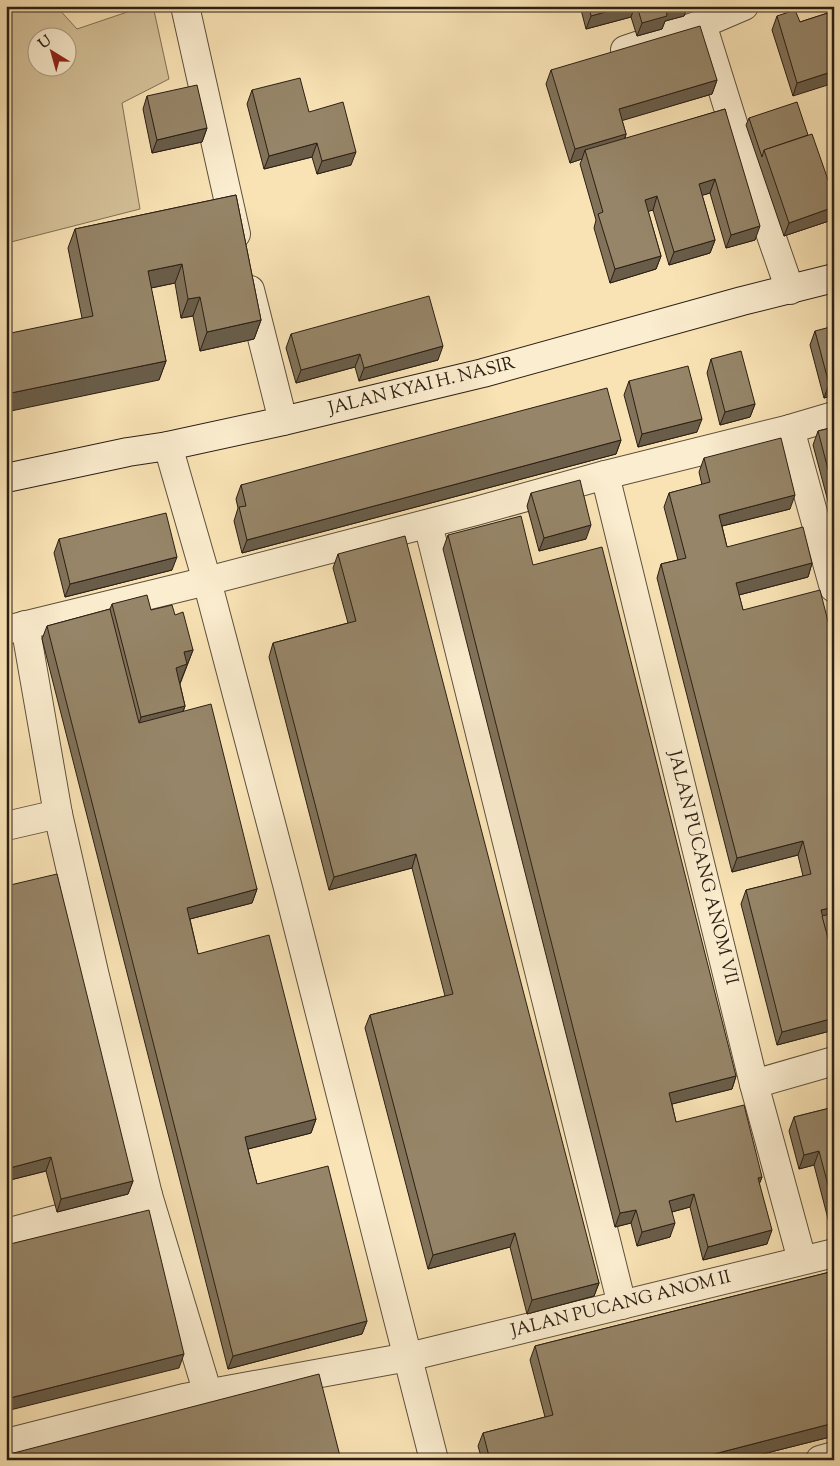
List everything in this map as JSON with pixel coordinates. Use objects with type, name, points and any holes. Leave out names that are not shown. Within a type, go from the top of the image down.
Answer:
[{"type":"street","points":[[185,6],[243,265],[283,421]]},
{"type":"street","points":[[604,57],[702,24],[744,6]]},
{"type":"street","points":[[702,24],[741,149],[790,290]]},
{"type":"street","name":"JALAN KYAI H. NASIR","points":[[6,478],[283,421],[483,373],[742,301],[834,278]]},
{"type":"street","points":[[208,1394],[148,1196],[94,972],[16,628],[207,582],[605,475],[790,429],[834,416]]},
{"type":"street","points":[[790,429],[834,588]]},
{"type":"street","points":[[168,446],[207,582],[292,903],[434,1460]]},
{"type":"street","name":"JALAN PUCANG ANOM VII","points":[[605,475],[754,1084],[802,1260]]},
{"type":"street","points":[[428,524],[622,1305]]},
{"type":"street","points":[[6,826],[58,814]]},
{"type":"street","points":[[754,1084],[834,1061]]},
{"type":"street","points":[[6,1233],[148,1196]]},
{"type":"street","name":"JALAN PUCANG ANOM II","points":[[6,1442],[184,1398],[408,1357],[834,1253]]},
{"type":"street","points":[[820,1460],[834,1456]]},
{"type":"shaded area","points":[[6,6],[56,6],[76,28],[28,28],[28,78],[78,78],[78,29],[145,6],[153,6],[169,79],[122,103],[140,209],[7,243]]},
{"type":"building","points":[[589,6],[627,6],[591,16]]},
{"type":"building","points":[[637,6],[676,6],[666,9],[667,16],[642,23]]},
{"type":"building","points":[[795,10],[800,22],[834,11],[834,71],[797,83],[777,16]]},
{"type":"building","points":[[700,26],[717,80],[619,109],[626,134],[575,149],[551,70]]},
{"type":"building","points":[[300,78],[309,112],[343,102],[356,152],[322,161],[317,143],[269,156],[252,90]]},
{"type":"building","points":[[197,85],[207,128],[157,140],[147,96]]},
{"type":"building","points":[[797,102],[808,135],[764,150],[762,157],[749,118]]},
{"type":"building","points":[[725,109],[760,226],[731,235],[715,179],[699,184],[715,240],[674,252],[657,196],[645,200],[661,256],[615,269],[598,214],[603,212],[585,150]]},
{"type":"building","points":[[812,134],[834,197],[834,207],[789,223],[764,150]]},
{"type":"building","points":[[236,195],[261,320],[207,332],[200,297],[188,299],[182,264],[148,271],[166,361],[6,394],[6,334],[93,316],[75,229]]},
{"type":"building","points":[[429,296],[443,346],[364,368],[360,354],[301,370],[291,334]]},
{"type":"building","points":[[834,326],[834,383],[829,384],[815,331]]},
{"type":"building","points":[[741,351],[755,404],[725,412],[711,359]]},
{"type":"building","points":[[688,366],[702,419],[642,434],[629,381]]},
{"type":"building","points":[[607,388],[621,440],[247,540],[239,507],[246,506],[241,485]]},
{"type":"building","points":[[834,427],[834,492],[818,431]]},
{"type":"building","points":[[781,438],[795,495],[719,515],[727,547],[803,527],[812,563],[736,583],[743,610],[820,590],[834,645],[834,907],[821,910],[831,949],[834,948],[834,1018],[782,1032],[746,890],[811,874],[803,841],[737,858],[661,564],[686,558],[669,493],[710,482],[704,458]]},
{"type":"building","points":[[580,480],[591,525],[544,538],[531,493]]},
{"type":"building","points":[[166,513],[177,557],[70,584],[59,539]]},
{"type":"building","points":[[521,516],[533,565],[602,547],[736,1076],[669,1093],[676,1122],[744,1105],[762,1177],[758,1178],[772,1230],[708,1247],[694,1194],[669,1201],[675,1223],[642,1232],[636,1210],[620,1213],[448,535]]},
{"type":"building","points":[[405,536],[599,1283],[532,1300],[515,1233],[433,1255],[370,1015],[453,994],[416,854],[334,877],[273,643],[356,621],[338,554]]},
{"type":"building","points":[[147,595],[151,610],[172,605],[175,615],[183,612],[193,650],[184,652],[187,664],[176,668],[185,706],[141,717],[112,604]]},
{"type":"building","points":[[110,609],[139,723],[211,704],[257,889],[187,908],[198,954],[269,935],[316,1119],[245,1137],[249,1154],[257,1184],[328,1166],[367,1321],[233,1356],[47,626]]},
{"type":"building","points":[[57,874],[133,1181],[61,1199],[51,1157],[6,1169],[6,886]]},
{"type":"building","points":[[834,913],[834,948],[831,949],[822,916]]},
{"type":"building","points":[[834,1107],[834,1208],[819,1151],[804,1155],[794,1117]]},
{"type":"building","points":[[149,1210],[184,1354],[6,1399],[6,1245]]},
{"type":"building","points":[[834,1271],[834,1423],[691,1460],[490,1460],[483,1433],[553,1415],[535,1346]]},
{"type":"building","points":[[319,1374],[341,1460],[6,1460],[6,1455]]}]
